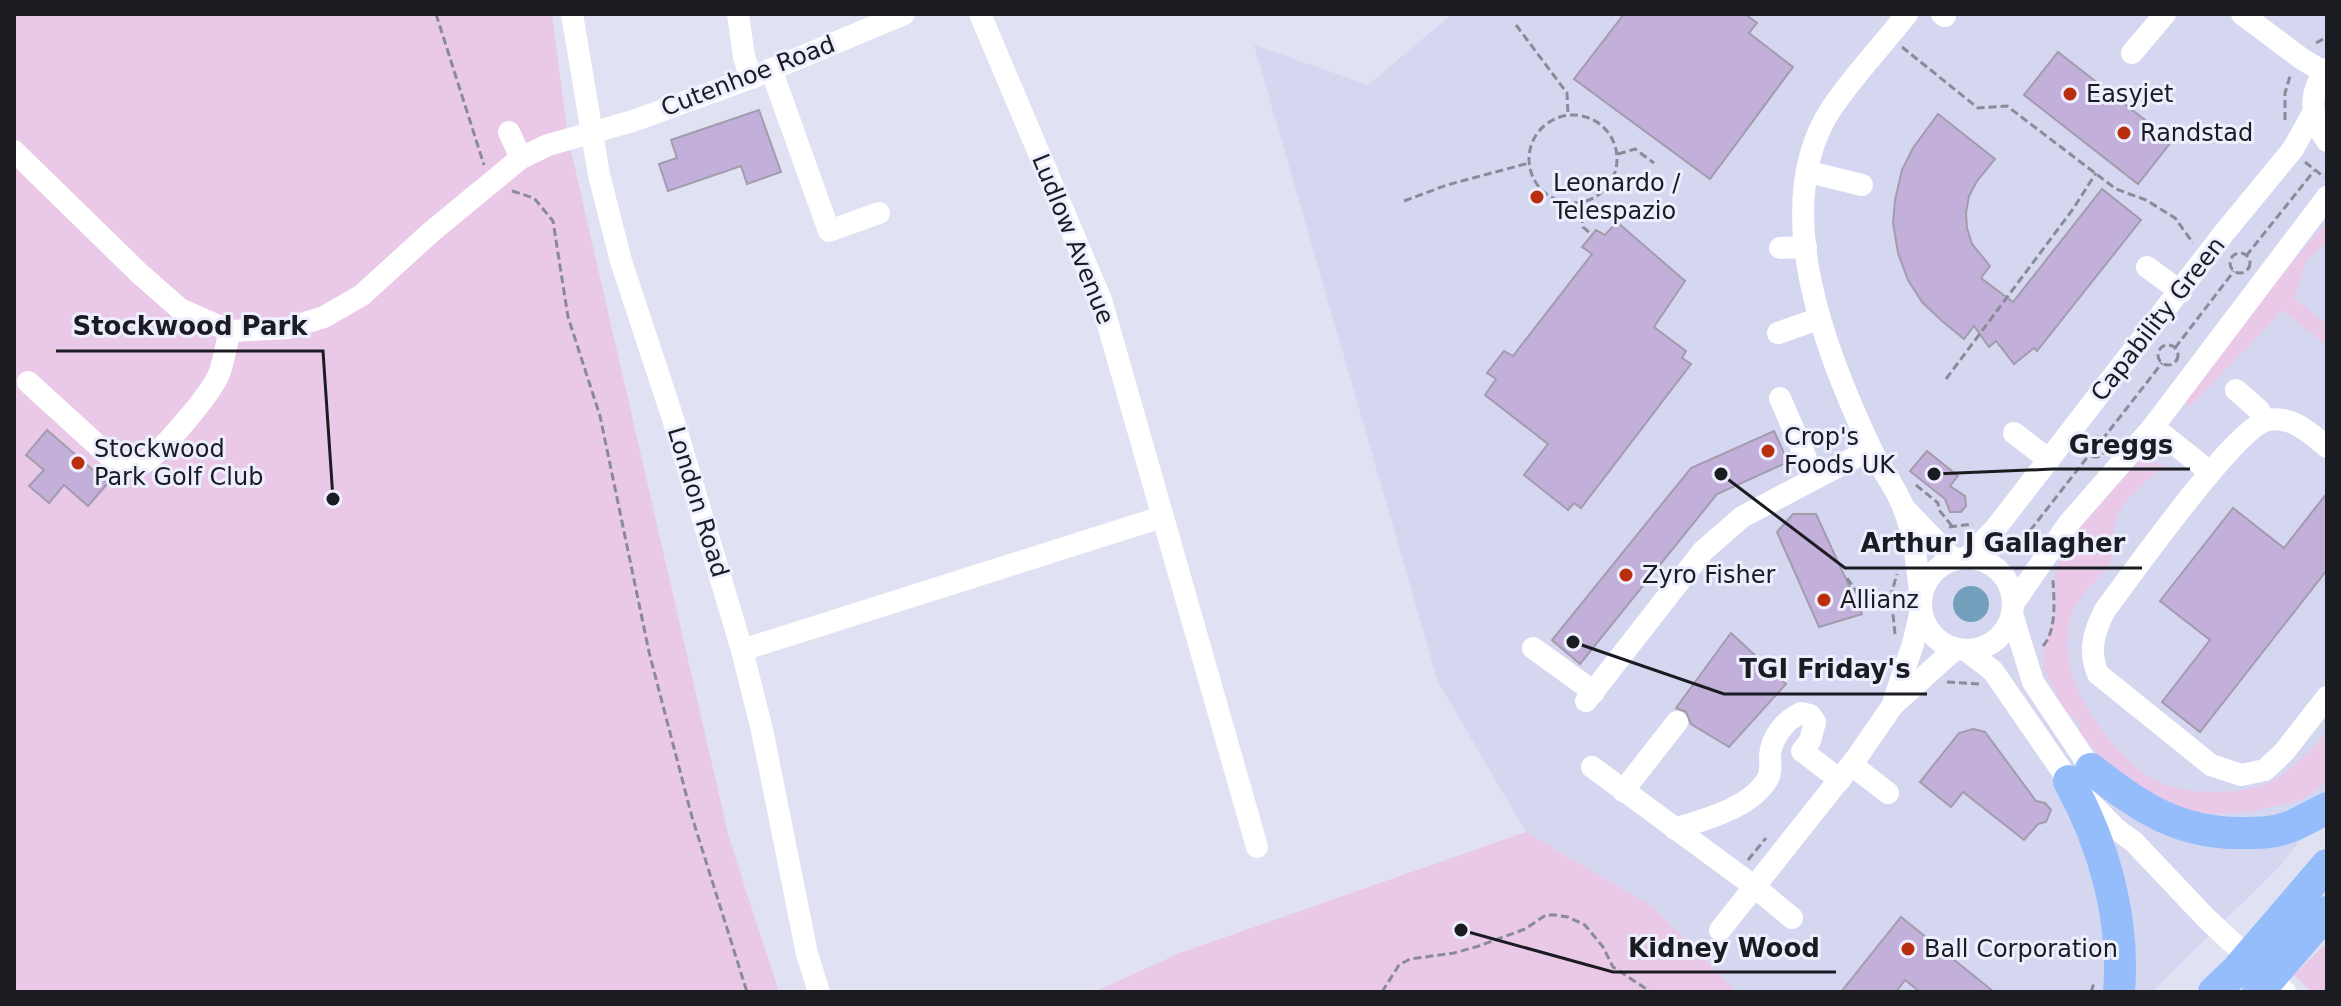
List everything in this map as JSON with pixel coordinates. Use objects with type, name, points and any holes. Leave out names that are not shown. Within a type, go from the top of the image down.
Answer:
[{"type":"highway","points":[[2080,775],[2180,825],[2206,831],[2261,833],[2284,829],[2327,808]]},
{"type":"highway","points":[[2080,775],[2085,811],[2110,883],[2121,964],[2119,992]]},
{"type":"highway","points":[[2214,992],[2237,970],[2327,865]]},
{"type":"highway","points":[[2258,992],[2327,912]]},
{"type":"street","name":"London Road","points":[[572,14],[590,131],[621,261],[674,422],[742,650],[762,730],[807,954],[819,992]]},
{"type":"street","points":[[738,14],[744,57],[761,73],[829,231],[879,213]]},
{"type":"street","name":"Cutenhoe Road","points":[[230,331],[288,328],[324,317],[362,295],[430,233],[521,158],[548,145],[633,121],[904,14]]},
{"type":"street","name":"Ludlow Avenue","points":[[980,14],[1101,300],[1257,847]]},
{"type":"street","points":[[1907,14],[1830,110],[1813,150],[1804,201],[1809,280],[1818,319],[1871,449],[1904,508],[1960,559]]},
{"type":"street","points":[[2132,53],[2165,14]]},
{"type":"street","points":[[2242,14],[2302,59],[2326,70]]},
{"type":"street","name":"Capability Green","points":[[1960,559],[1995,529],[2293,149],[2313,113],[2313,98],[2326,70]]},
{"type":"street","points":[[2313,113],[2317,128],[2327,141]]},
{"type":"street","points":[[509,132],[521,158]]},
{"type":"street","points":[[14,151],[180,309],[230,331],[219,374],[201,401],[160,448],[142,464],[132,468],[118,464],[28,382]]},
{"type":"street","points":[[1809,172],[1862,185]]},
{"type":"street","points":[[1720,930],[1846,772],[1893,705],[1960,650],[1982,648],[1996,641],[2006,629],[2013,609],[2069,523],[2153,427],[2327,197]]},
{"type":"street","points":[[1780,248],[1806,247]]},
{"type":"street","points":[[2147,267],[2181,292]]},
{"type":"street","points":[[1778,333],[1818,319]]},
{"type":"street","points":[[2236,390],[2259,410],[2263,421]]},
{"type":"street","points":[[1780,398],[1814,477]]},
{"type":"street","points":[[2327,447],[2288,420],[2263,421],[2255,425],[2210,472],[2105,610],[2093,642],[2092,660],[2098,674],[2211,765],[2241,775],[2265,770],[2284,752],[2327,697]]},
{"type":"street","points":[[2153,427],[2210,472]]},
{"type":"street","points":[[2014,433],[2049,460]]},
{"type":"street","points":[[1533,648],[1590,696],[1703,551],[1742,517],[1871,449]]},
{"type":"street","points":[[1904,508],[1921,604],[1929,631],[1937,639],[1993,671],[2080,775],[2125,820],[2134,842],[2207,919],[2285,992]]},
{"type":"street","points":[[742,650],[1162,517]]},
{"type":"street","points":[[1893,705],[1932,575],[1942,566],[1960,559],[1981,560],[2005,577],[2011,590],[2013,609],[2033,682],[2080,775]]},
{"type":"street","points":[[1675,829],[1739,804],[1760,788],[1771,771],[1770,753],[1784,725],[1801,713],[1810,715],[1815,722],[1810,741],[1783,767],[1771,771]]},
{"type":"street","points":[[1623,791],[1677,722]]},
{"type":"street","points":[[1802,751],[1888,793]]},
{"type":"street","points":[[1592,767],[1755,887],[1792,918]]},
{"type":"path","points":[[436,14],[490,184],[534,198],[553,221],[568,317],[600,416],[649,652],[692,817],[747,992]]},
{"type":"path","points":[[1516,25],[1567,93],[1568,115]]},
{"type":"path","points":[[1913,55],[1978,108],[2007,106],[2116,189],[2146,200],[2175,218],[2190,241],[2209,255]]},
{"type":"path","points":[[1568,115],[1582,116],[1606,129],[1617,154],[1612,180],[1593,198],[1580,202],[1566,202],[1541,189],[1529,163],[1530,150],[1543,126],[1555,118],[1568,115]]},
{"type":"path","points":[[1617,154],[1635,149],[1654,163]]},
{"type":"path","points":[[1404,201],[1447,185],[1529,163]]},
{"type":"path","points":[[2246,256],[2314,171]]},
{"type":"path","points":[[1946,379],[2073,209],[2096,173]]},
{"type":"path","points":[[1580,202],[1583,227],[1592,235]]},
{"type":"path","points":[[2238,254],[2246,256],[2249,262],[2246,271],[2234,271],[2230,266],[2232,257],[2238,254]]},
{"type":"path","points":[[2175,348],[2234,271]]},
{"type":"path","points":[[2162,363],[2159,355],[2161,349],[2166,346],[2175,348]]},
{"type":"path","points":[[2162,363],[2168,365],[2177,360],[2175,348]]},
{"type":"path","points":[[2102,440],[2162,363]]},
{"type":"path","points":[[2096,438],[2102,440],[2105,448],[2103,454],[2095,457],[2089,455],[2087,442],[2096,438]]},
{"type":"path","points":[[1914,484],[1938,503],[1939,510],[1952,526]]},
{"type":"path","points":[[1847,578],[1860,597],[1891,595]]},
{"type":"path","points":[[1382,992],[1399,965],[1410,959],[1479,946],[1525,929],[1546,915],[1568,917],[1585,925],[1603,947],[1613,967],[1651,992]]},
{"type":"shaded area","points":[[14,14],[552,14],[568,138],[729,838],[779,992],[14,992]]},
{"type":"shaded area","points":[[1452,14],[2327,14],[2327,804],[2283,863],[2152,992],[1737,992],[1652,906],[1526,832],[1438,682],[1254,45],[1368,85]]},
{"type":"shaded area","points":[[2327,221],[2327,241],[2306,261],[2295,298],[2327,325],[2327,346],[2283,310],[2190,407],[2178,399]]},
{"type":"shaded area","points":[[2142,458],[2164,465],[2134,492],[2122,508],[2114,526],[2113,552],[2107,566],[2080,599],[2070,620],[2069,659],[2079,693],[2104,732],[2137,768],[2165,785],[2190,790],[2230,792],[2268,783],[2300,760],[2327,731],[2327,782],[2301,800],[2250,812],[2190,814],[2136,790],[2108,767],[2079,731],[2080,726],[2073,716],[2065,712],[2043,668],[2046,639],[2056,612],[2055,574],[2064,549]]},
{"type":"shaded area","points":[[1971,586],[1984,591],[1989,604],[1984,617],[1971,622],[1958,617],[1953,604],[1958,591]]},
{"type":"shaded area","points":[[1526,832],[1652,906],[1737,992],[1094,992],[1180,953]]},
{"type":"shaded area","points":[[2327,942],[2327,992],[2312,992],[2294,975]]},
{"type":"building","points":[[1624,14],[1745,14],[1757,23],[1749,33],[1793,67],[1710,179],[1574,79]]},
{"type":"building","points":[[2058,52],[2172,141],[2138,184],[2024,95]]},
{"type":"building","points":[[759,110],[781,172],[747,184],[741,166],[668,191],[659,164],[677,158],[671,140]]},
{"type":"building","points":[[1938,114],[1995,159],[1969,196],[1967,228],[1972,244],[1990,266],[1981,278],[2013,302],[2102,189],[2141,220],[2037,351],[2034,348],[2014,364],[1996,341],[1989,347],[1974,326],[1964,339],[1922,302],[1908,280],[1898,253],[1893,223],[1902,170],[1913,148]]},
{"type":"building","points":[[1617,222],[1685,281],[1654,327],[1686,351],[1682,358],[1691,364],[1581,508],[1574,503],[1568,510],[1524,475],[1548,444],[1485,395],[1496,379],[1487,373],[1504,351],[1513,356],[1592,254],[1582,247],[1596,230],[1605,235]]},
{"type":"building","points":[[47,430],[108,483],[88,506],[64,485],[49,503],[29,486],[44,470],[26,455]]},
{"type":"building","points":[[1774,431],[1788,462],[1717,494],[1580,664],[1552,640],[1691,468]]},
{"type":"building","points":[[1927,451],[1958,476],[1950,486],[1965,496],[1966,506],[1961,512],[1950,512],[1945,499],[1910,471]]},
{"type":"building","points":[[2327,493],[2327,570],[2200,732],[2162,702],[2210,640],[2160,601],[2233,508],[2284,548]]},
{"type":"building","points":[[1793,514],[1816,514],[1862,614],[1819,627],[1777,532]]},
{"type":"building","points":[[1731,633],[1786,684],[1729,747],[1691,724],[1686,712],[1676,708]]},
{"type":"building","points":[[1973,729],[1985,732],[2036,801],[2045,803],[2051,810],[2046,822],[2038,824],[2024,840],[1963,792],[1951,807],[1920,782],[1959,733]]},
{"type":"building","name":"Ball Corporation","points":[[1901,917],[1994,992],[1920,992],[1905,980],[1896,992],[1841,992]]},
{"type":"place","name":"Easyjet","points":[[2070,94]]},
{"type":"place","name":"Randstad","points":[[2124,133]]},
{"type":"place","name":"Leonardo / Telespazio","points":[[1537,197]]},
{"type":"place","name":"Crop's Foods UK","points":[[1768,451]]},
{"type":"place","name":"Stockwood Park Golf Club","points":[[78,463]]},
{"type":"place","name":"Arthur J Gallagher","points":[[1721,474]]},
{"type":"place","name":"Greggs","points":[[1934,474]]},
{"type":"place","name":"Stockwood Park","points":[[333,499]]},
{"type":"place","name":"Zyro Fisher","points":[[1626,575]]},
{"type":"place","name":"Allianz","points":[[1824,600]]},
{"type":"place","name":"TGI Friday's","points":[[1573,642]]},
{"type":"place","name":"Kidney Wood","points":[[1461,930]]},
{"type":"place","name":"Ball Corporation","points":[[1908,949]]}]
